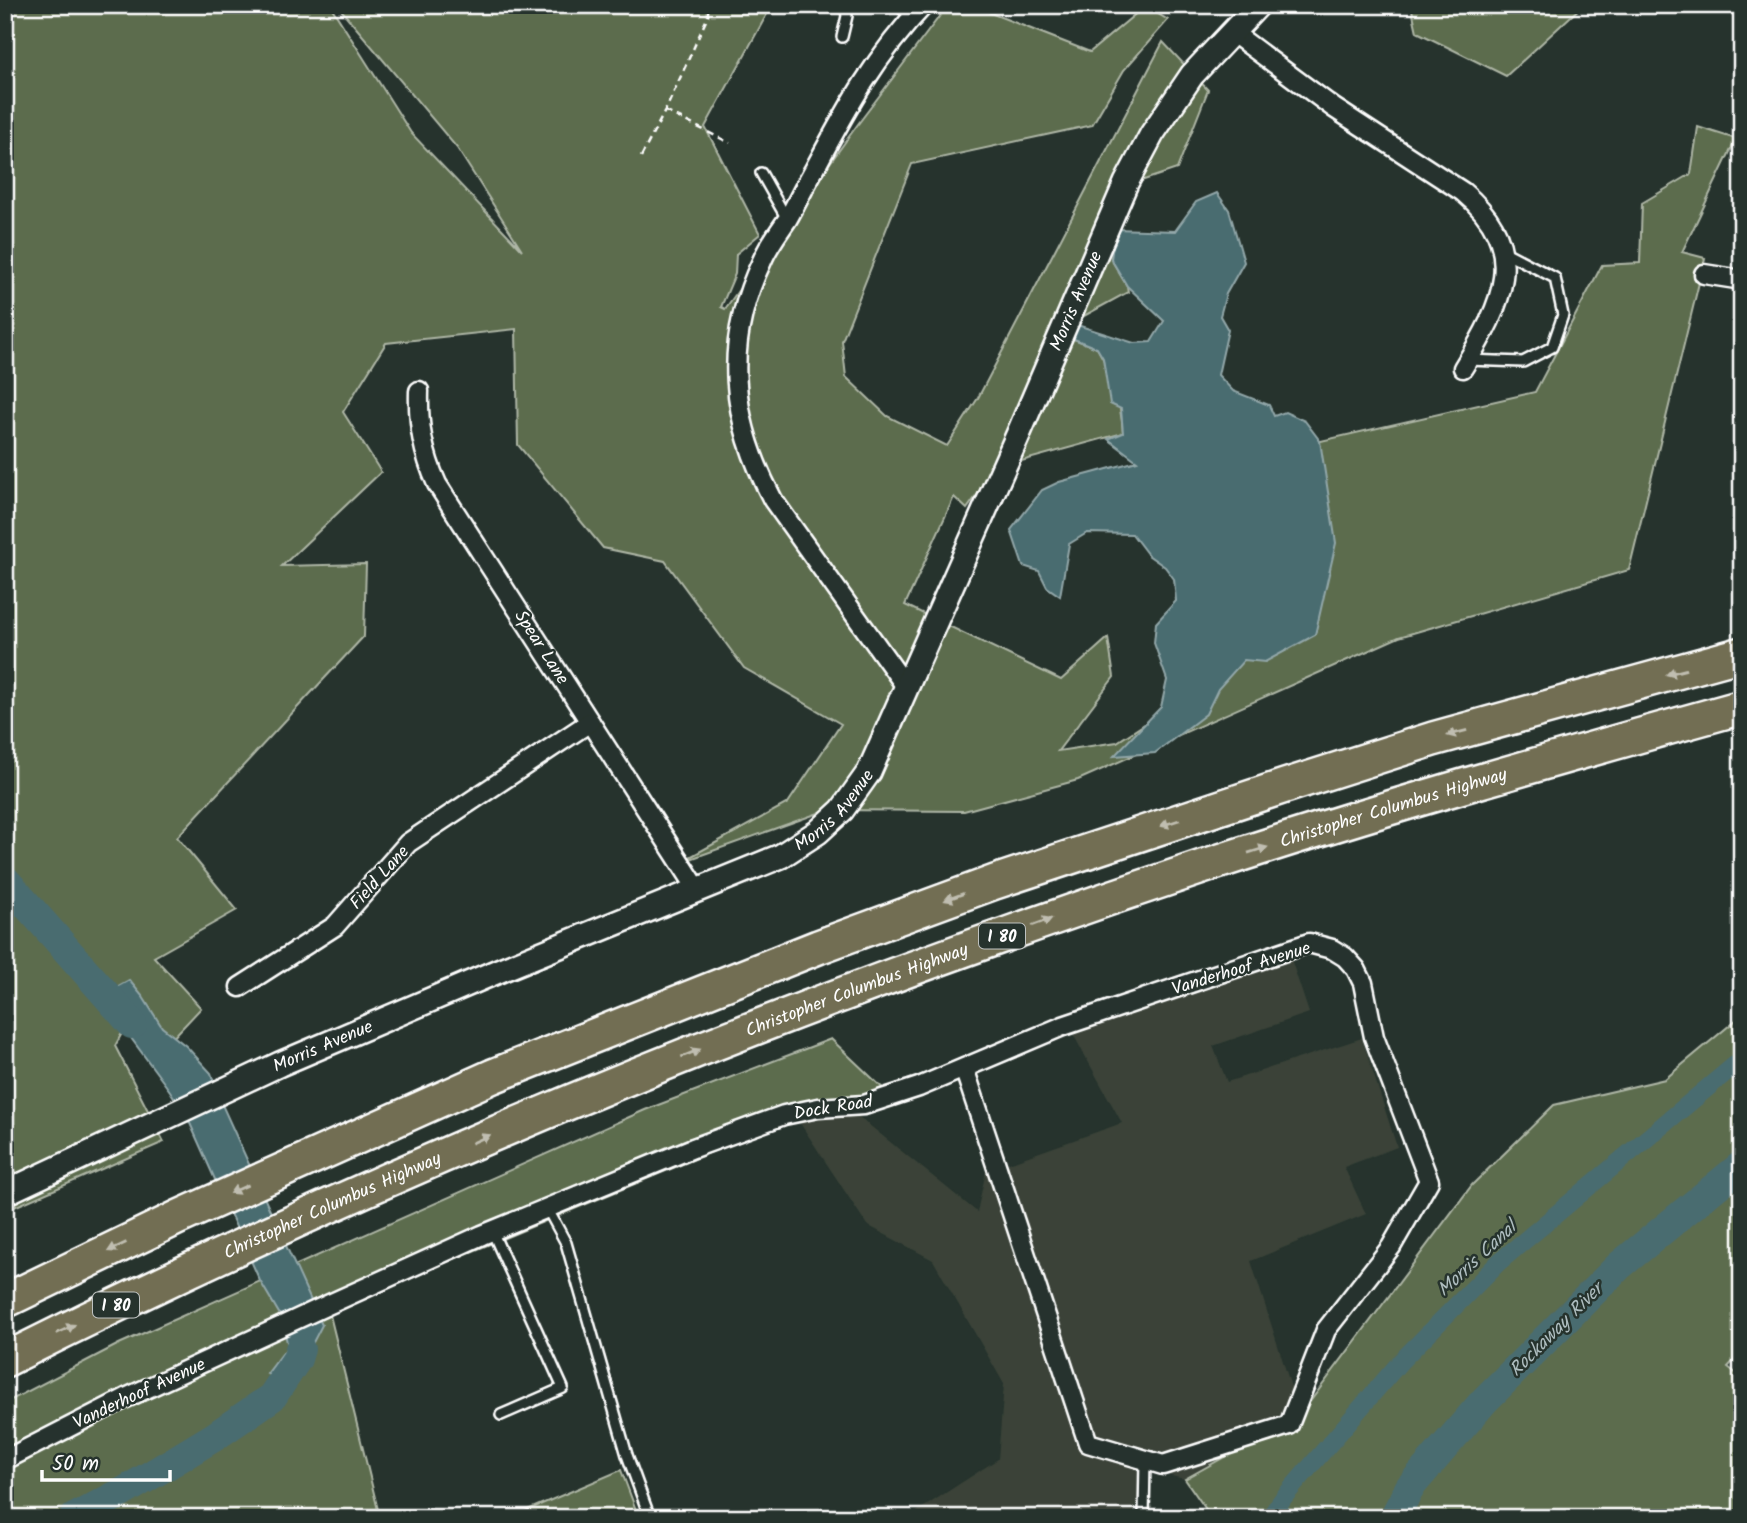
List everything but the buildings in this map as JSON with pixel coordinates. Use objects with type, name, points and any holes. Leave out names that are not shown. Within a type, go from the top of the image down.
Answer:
[{"type":"highway","points":[[5,1301],[179,1217],[493,1076],[818,947],[995,882],[1272,790],[1433,739],[1742,654]]},
{"type":"highway","name":"Christopher Columbus Highway","points":[[5,1360],[229,1252],[526,1119],[773,1020],[1218,862],[1455,789],[1742,707]]},
{"type":"street","name":"Morris Avenue","points":[[5,1193],[223,1090],[503,969],[781,856],[818,832],[842,810],[869,772],[1126,183],[1152,134],[1192,75],[1258,5]]},
{"type":"street","points":[[907,688],[773,500],[747,443],[736,381],[741,318],[762,259],[859,88],[880,55],[918,11]]},
{"type":"street","points":[[1232,32],[1334,108],[1463,192],[1481,207],[1491,220],[1505,264],[1499,296],[1481,338],[1465,364]]},
{"type":"street","points":[[1704,274],[1742,280]]},
{"type":"street","name":"Spear Lane","points":[[419,391],[421,439],[437,484],[698,890]]},
{"type":"street","name":"Field Lane","points":[[240,986],[335,926],[408,843],[590,722]]},
{"type":"street","name":"Vanderhoof Avenue","points":[[964,1068],[1063,1026],[1309,943],[1332,949],[1345,957],[1356,969],[1363,983],[1374,1037],[1429,1181],[1402,1230],[1326,1330],[1290,1425],[1163,1465],[1144,1460]]},
{"type":"street","points":[[964,1068],[1088,1443],[1144,1460]]},
{"type":"street","name":"Dock Road","points":[[275,1331],[492,1231],[693,1148],[784,1115],[818,1108],[864,1105],[919,1087],[964,1068]]},
{"type":"street","name":"Vanderhoof Avenue","points":[[5,1460],[126,1398],[275,1331]]},
{"type":"lane","points":[[842,37],[847,16],[845,5]]},
{"type":"lane","points":[[896,6],[918,11]]},
{"type":"lane","points":[[761,173],[787,219]]},
{"type":"lane","points":[[1465,364],[1523,362],[1552,347],[1563,315],[1555,278],[1503,251]]},
{"type":"lane","points":[[547,1208],[566,1243],[627,1455],[650,1518]]},
{"type":"lane","points":[[492,1231],[563,1388],[501,1415]]},
{"type":"lane","points":[[1144,1460],[1144,1518]]},
{"type":"path","points":[[641,157],[708,16],[708,5]]},
{"type":"path","points":[[665,111],[730,143]]},
{"type":"shaded area","points":[[1287,947],[1309,1013],[1213,1046],[1227,1082],[1362,1038],[1397,1147],[1344,1167],[1366,1214],[1251,1261],[1300,1415],[1185,1479],[1148,1471],[1132,1518],[907,1518],[998,1459],[1004,1384],[933,1260],[867,1225],[796,1117],[848,1108],[977,1212],[986,1171],[1122,1123],[1068,1025]]},
{"type":"green space","points":[[5,5],[330,5],[411,133],[522,250],[457,148],[337,5],[772,5],[705,127],[760,234],[736,254],[735,274],[721,307],[725,309],[858,124],[948,5],[970,5],[1090,52],[1145,6],[1168,20],[1124,70],[1092,125],[912,164],[842,341],[846,377],[887,416],[947,446],[978,398],[1163,42],[1208,90],[1177,169],[1123,187],[1111,259],[1128,292],[1071,323],[1069,337],[1097,348],[1107,368],[1115,389],[1123,433],[996,468],[967,509],[954,497],[905,605],[1061,680],[1108,638],[1114,677],[1058,751],[1117,742],[1175,704],[1290,448],[1535,392],[1602,265],[1640,263],[1642,203],[1691,174],[1698,127],[1736,139],[1682,252],[1705,258],[1629,570],[1399,637],[1078,780],[964,811],[827,810],[679,863],[788,803],[841,724],[744,668],[665,561],[603,548],[518,445],[516,329],[386,343],[343,412],[381,472],[282,566],[366,564],[364,636],[177,837],[237,910],[154,957],[201,1008],[168,1043],[134,1011],[115,1046],[164,1142],[5,1211]]},
{"type":"green space","points":[[1411,5],[1583,5],[1506,76],[1417,32]]},
{"type":"green space","points":[[1742,1015],[1742,1352],[1728,1367],[1742,1378],[1742,1518],[1212,1518],[1185,1479],[1300,1415],[1472,1185],[1554,1105],[1665,1079]]},
{"type":"green space","points":[[831,1039],[890,1095],[796,1117],[329,1311],[380,1518],[5,1518],[5,1403],[119,1344],[645,1110]]},
{"type":"green space","points":[[621,1470],[639,1518],[509,1518]]},
{"type":"water","points":[[1217,193],[1229,210],[1244,262],[1226,294],[1220,316],[1228,330],[1218,375],[1233,391],[1269,405],[1274,416],[1285,412],[1305,421],[1320,441],[1336,543],[1315,635],[1265,662],[1244,660],[1218,689],[1206,714],[1155,753],[1114,756],[1161,707],[1167,680],[1154,643],[1156,623],[1176,601],[1174,579],[1165,567],[1148,555],[1132,534],[1087,533],[1069,544],[1060,596],[1047,587],[1039,571],[1023,566],[1011,530],[1042,490],[1059,482],[1137,461],[1108,439],[1123,433],[1121,409],[1110,404],[1103,358],[1097,348],[1069,337],[1071,323],[1134,343],[1151,342],[1164,321],[1127,286],[1111,259],[1115,229],[1175,231],[1196,202]]},
{"type":"water","points":[[129,980],[162,1027],[186,1046],[211,1073],[223,1107],[322,1325],[307,1354],[286,1384],[267,1374],[288,1346],[280,1315],[260,1281],[189,1121],[100,996]]},
{"type":"waterway","points":[[5,880],[132,1024]]},
{"type":"waterway","name":"Morris Canal","points":[[1269,1518],[1401,1361],[1499,1262],[1742,1059]]},
{"type":"waterway","name":"Rockaway River","points":[[1394,1518],[1410,1487],[1484,1401],[1619,1266],[1742,1165]]},
{"type":"waterway","points":[[74,1518],[214,1437],[272,1397],[297,1359],[300,1349]]}]
